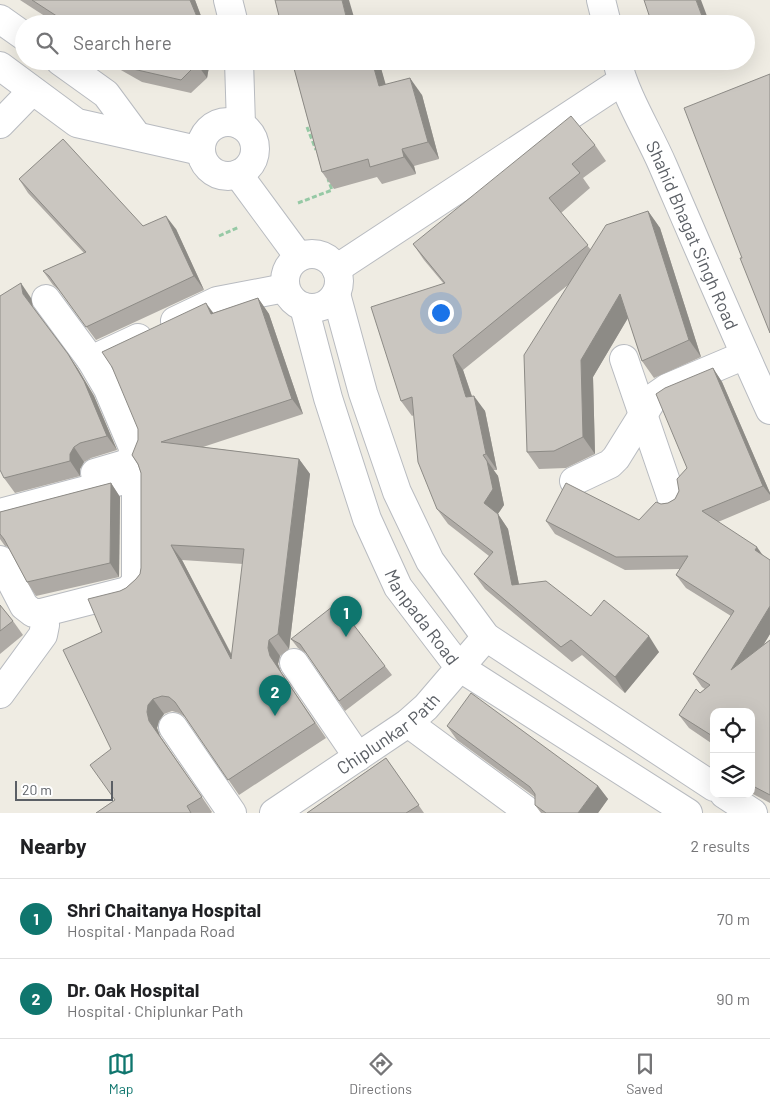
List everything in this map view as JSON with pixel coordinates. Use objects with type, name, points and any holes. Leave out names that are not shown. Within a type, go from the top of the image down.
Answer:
[{"type":"street","points":[[228,0],[232,15]]},
{"type":"street","points":[[601,0],[605,15]]},
{"type":"street","points":[[0,19],[15,30]]},
{"type":"street","points":[[0,66],[77,123],[201,151]]},
{"type":"street","points":[[73,70],[106,94],[136,136]]},
{"type":"street","points":[[239,70],[240,125]]},
{"type":"street","points":[[336,281],[620,71]]},
{"type":"street","name":"Shahid Bhagat Singh Road","points":[[620,71],[770,410]]},
{"type":"street","points":[[0,124],[32,91]]},
{"type":"street","points":[[223,122],[232,122],[240,125],[247,130],[255,144],[252,162],[238,174],[229,176],[220,175],[212,171],[205,164],[201,151],[203,138],[208,130],[223,122]]},
{"type":"street","points":[[238,174],[299,257]]},
{"type":"street","points":[[316,254],[324,256],[331,262],[336,281],[330,301],[323,306],[314,308],[304,307],[296,303],[289,296],[285,288],[287,270],[299,257],[316,254]]},
{"type":"street","name":"Manpada Road","points":[[336,281],[362,393],[397,492],[430,561],[486,637],[710,784]]},
{"type":"street","points":[[91,360],[217,301],[285,288]]},
{"type":"street","points":[[0,500],[129,463],[134,450],[108,389],[91,360],[46,299]]},
{"type":"street","name":"Manpada Road","points":[[304,307],[328,398],[367,519],[398,587],[458,667],[688,813]]},
{"type":"street","points":[[574,481],[610,464],[616,458],[654,397],[667,388],[745,355]]},
{"type":"street","points":[[624,359],[674,502]]},
{"type":"street","points":[[0,513],[124,480],[131,482],[136,488],[136,584],[133,588],[40,613],[33,613],[24,606],[0,560]]},
{"type":"street","points":[[0,597],[34,647]]},
{"type":"street","points":[[0,694],[43,635],[45,625],[40,613]]},
{"type":"street","name":"Chiplunkar Path","points":[[274,813],[408,723],[426,707],[458,667],[486,637]]},
{"type":"street","points":[[294,663],[358,757]]},
{"type":"street","points":[[408,723],[530,813]]},
{"type":"street","points":[[173,728],[232,813]]},
{"type":"street","points":[[730,798],[753,813]]},
{"type":"path","points":[[307,127],[318,154]]},
{"type":"path","points":[[325,172],[332,190]]},
{"type":"building","points":[[32,0],[190,0],[196,15],[55,15]]},
{"type":"building","points":[[275,0],[342,0],[346,15],[279,15]]},
{"type":"building","points":[[644,0],[696,0],[702,15],[649,15]]},
{"type":"building","points":[[137,70],[191,70],[181,80]]},
{"type":"building","points":[[294,70],[375,70],[379,86],[410,78],[428,142],[402,149],[404,157],[370,167],[368,159],[322,172]]},
{"type":"building","points":[[770,74],[770,333],[684,108]]},
{"type":"building","points":[[571,116],[595,145],[572,164],[580,173],[549,198],[588,245],[453,355],[466,397],[474,396],[486,454],[483,455],[487,461],[493,489],[484,503],[498,514],[512,585],[546,581],[591,616],[604,600],[649,636],[615,677],[571,640],[561,647],[474,574],[493,552],[437,509],[418,462],[412,397],[401,401],[371,307],[445,283],[413,244]]},
{"type":"building","points":[[63,139],[143,226],[166,216],[194,276],[86,327],[49,276],[43,271],[86,252],[19,179]]},
{"type":"building","points":[[648,211],[689,340],[642,361],[620,294],[581,360],[583,437],[554,451],[527,452],[524,355],[606,225]]},
{"type":"building","points":[[21,283],[23,294],[68,354],[84,381],[107,436],[80,443],[74,447],[70,454],[70,461],[4,478],[0,470],[0,296]]},
{"type":"building","points":[[258,298],[292,399],[161,442],[299,459],[278,634],[269,640],[268,648],[270,656],[315,723],[228,780],[175,702],[169,697],[162,696],[153,699],[148,705],[149,721],[202,797],[187,806],[191,813],[96,813],[115,800],[90,765],[111,749],[63,650],[102,632],[88,599],[126,588],[140,574],[141,568],[141,473],[132,455],[138,440],[138,429],[112,367],[102,352],[206,303],[211,314]],"holes":[[[171,545],[244,549],[231,659]]]},
{"type":"building","points":[[713,368],[763,486],[702,511],[757,547],[755,550],[770,560],[770,606],[731,670],[770,640],[770,795],[755,787],[755,708],[710,708],[710,734],[679,715],[696,689],[700,693],[710,685],[693,674],[734,611],[676,575],[688,556],[616,557],[546,521],[566,483],[639,520],[656,502],[661,504],[668,503],[675,499],[679,491],[677,479],[687,468],[656,394],[665,388]]},
{"type":"building","points":[[111,483],[110,563],[27,582],[0,534],[0,512]]},
{"type":"building","points":[[337,603],[385,666],[339,701],[300,644],[291,639]]},
{"type":"building","points":[[0,605],[13,621],[0,631]]},
{"type":"building","points":[[471,693],[598,786],[578,813],[546,813],[535,805],[535,794],[530,787],[447,726]]},
{"type":"building","points":[[386,758],[419,805],[406,813],[307,813]]},
{"type":"place","name":"Shri Chaitanya Hospital","points":[[346,637]]},
{"type":"place","name":"Dr. Oak Hospital","points":[[275,716]]}]
